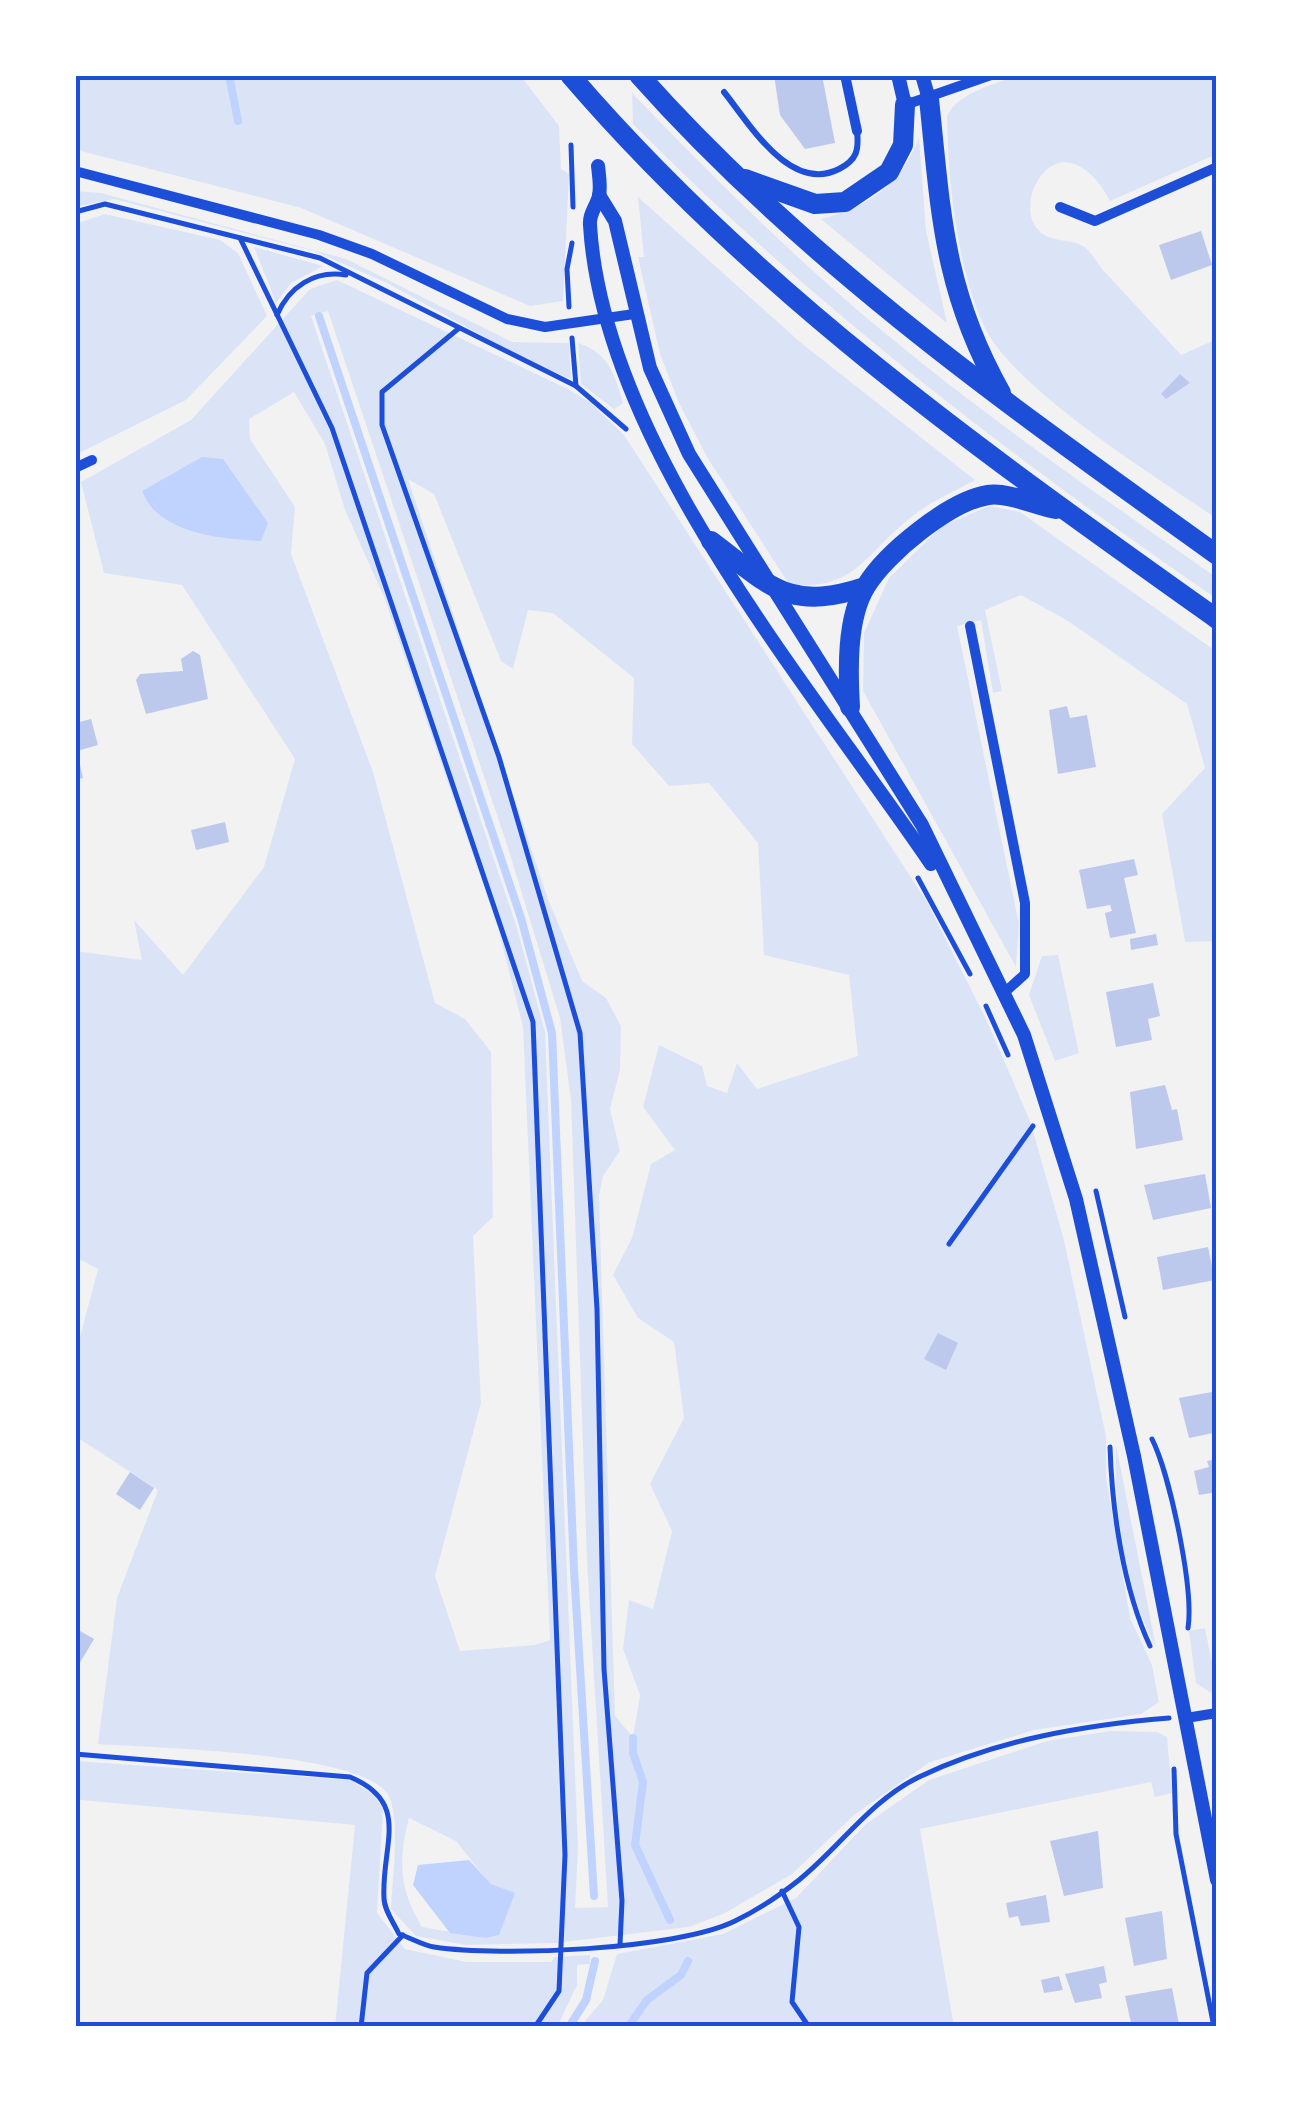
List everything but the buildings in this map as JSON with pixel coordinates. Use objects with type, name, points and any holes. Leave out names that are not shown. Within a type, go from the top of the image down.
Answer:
[{"type":"highway","points":[[570,75],[671,185],[825,329],[1064,511],[1217,619]]},
{"type":"highway","points":[[639,75],[816,250],[1006,404],[1217,556]]},
{"type":"highway","points":[[930,99],[940,226],[956,299],[974,346],[1006,404]]},
{"type":"highway","points":[[740,177],[815,204],[844,202],[889,172],[902,145],[905,105]]},
{"type":"highway","points":[[850,707],[853,628],[865,587],[898,550],[965,502],[991,494],[1064,511]]},
{"type":"highway","points":[[711,541],[770,585],[795,598],[829,598],[865,587]]},
{"type":"street","points":[[845,75],[858,131]]},
{"type":"street","points":[[898,75],[905,105],[990,75]]},
{"type":"street","points":[[922,75],[930,99]]},
{"type":"street","points":[[598,166],[599,195],[589,220],[605,319],[641,417],[711,541],[951,892]]},
{"type":"street","points":[[1060,207],[1095,221],[1217,167]]},
{"type":"street","points":[[75,171],[319,235],[372,254],[507,319],[544,328],[634,314]]},
{"type":"street","points":[[599,195],[614,221],[650,368],[688,454],[922,825],[951,892],[1004,993],[1048,1103],[1080,1218],[1217,1880]]},
{"type":"street","points":[[75,468],[92,460]]},
{"type":"street","points":[[970,626],[1025,904],[1024,974],[1004,993]]},
{"type":"street","points":[[1186,1718],[1217,1713]]},
{"type":"lane","points":[[724,92],[772,152],[790,166],[834,172],[853,160],[859,148],[858,131]]},
{"type":"path","points":[[75,212],[106,204],[320,258],[576,386],[632,436]]},
{"type":"path","points":[[240,238],[332,428],[533,1022],[566,1856],[559,1991],[536,2027]]},
{"type":"path","points":[[278,316],[284,300],[300,283],[321,276],[354,277]]},
{"type":"path","points":[[458,329],[382,392],[382,425],[499,758],[580,1033],[597,1309],[604,1669],[622,1901],[620,1944]]},
{"type":"path","points":[[572,343],[576,386]]},
{"type":"path","points":[[911,866],[972,977]]},
{"type":"path","points":[[980,992],[1012,1065]]},
{"type":"path","points":[[948,1244],[1048,1103]]},
{"type":"path","points":[[1033,1121],[1039,1139]]},
{"type":"path","points":[[1110,1439],[1111,1479],[1136,1618],[1153,1652]]},
{"type":"path","points":[[1163,1707],[1168,1732]]},
{"type":"path","points":[[75,1754],[350,1777],[374,1787],[390,1812],[383,1902],[403,1935],[430,1946],[473,1951],[560,1949],[620,1944],[732,1922],[782,1891],[864,1817],[916,1778],[1065,1730],[1186,1718]]},
{"type":"path","points":[[1174,1761],[1176,1834],[1214,2027]]},
{"type":"path","points":[[782,1891],[798,1927],[792,2002],[809,2027]]},
{"type":"path","points":[[361,2027],[367,1973],[403,1935]]},
{"type":"shaded area","points":[[75,75],[520,75],[559,126],[561,169],[569,174],[563,301],[530,306],[301,208],[81,151],[75,142]]},
{"type":"shaded area","points":[[1018,75],[1217,75],[1217,154],[1110,201],[1094,177],[1063,162],[1042,175],[1033,190],[1030,209],[1040,232],[1086,248],[1181,355],[1217,339],[1217,519],[1055,404],[1000,351],[984,326],[967,278],[956,224],[947,117],[967,96]]},
{"type":"shaded area","points":[[632,93],[847,301],[1004,426],[1217,578],[1217,599],[1063,490],[841,316],[633,124]]},
{"type":"shaded area","points":[[919,138],[926,231],[947,323],[821,219],[854,208],[881,191],[903,168]]},
{"type":"shaded area","points":[[75,191],[101,193],[346,259],[512,342],[569,343],[571,379],[528,361],[387,283],[314,251],[114,199],[75,207]]},
{"type":"shaded area","points":[[638,197],[800,342],[975,480],[914,515],[846,575],[812,585],[789,584],[707,457],[679,403],[660,354],[638,257],[644,257]]},
{"type":"shaded area","points":[[105,214],[220,240],[238,253],[267,316],[186,400],[75,455],[75,224]]},
{"type":"shaded area","points":[[254,247],[323,266],[291,283],[276,303]]},
{"type":"shaded area","points":[[337,280],[568,389],[591,403],[624,435],[927,902],[987,1021],[1030,1121],[1064,1240],[1106,1436],[1106,1477],[1130,1618],[1152,1665],[1159,1702],[1141,1714],[1034,1730],[930,1762],[854,1815],[792,1874],[723,1914],[689,1927],[555,1943],[466,1945],[416,1936],[391,1909],[395,1850],[392,1805],[388,1795],[371,1781],[340,1769],[300,1761],[98,1744],[117,1598],[158,1490],[75,1436],[75,1356],[98,1269],[75,1257],[75,951],[142,960],[134,920],[183,975],[264,867],[295,759],[182,585],[104,573],[81,482],[191,420],[310,289]],"holes":[[[328,311],[508,848],[560,1018],[571,1100],[587,1561],[608,1907],[575,1908],[578,1848],[545,1032],[517,928],[311,316]],[[294,392],[325,444],[345,510],[384,597],[498,928],[523,1027],[550,1640],[535,1645],[460,1651],[435,1576],[481,1403],[473,1236],[493,1217],[491,1052],[465,1019],[435,1003],[373,772],[291,554],[295,507],[250,439],[249,419]],[[408,479],[434,494],[501,661],[513,669],[528,610],[553,613],[634,678],[632,744],[669,786],[709,783],[758,843],[764,955],[849,975],[858,1056],[757,1089],[737,1063],[727,1093],[707,1086],[702,1066],[659,1045],[643,1107],[675,1150],[651,1164],[632,1238],[613,1275],[638,1318],[674,1342],[684,1418],[650,1484],[672,1531],[653,1609],[629,1600],[623,1649],[640,1695],[633,1737],[615,1716],[599,1196],[603,1176],[620,1151],[610,1109],[620,1070],[621,1026],[606,998],[582,981],[548,899]],[[409,1818],[456,1841],[491,1885],[499,1935],[486,1938],[422,1927],[405,1887],[405,1833]]]},
{"type":"shaded area","points":[[578,343],[589,347],[609,366],[623,403],[614,409],[581,384]]},
{"type":"shaded area","points":[[989,506],[1020,512],[1217,652],[1217,941],[1185,942],[1162,814],[1205,768],[1187,704],[1068,621],[1021,595],[985,610],[1002,691],[993,693],[981,620],[957,626],[1019,924],[1016,967],[863,691],[864,633],[889,578],[942,526]]},
{"type":"shaded area","points":[[1058,955],[1079,1053],[1055,1061],[1029,995],[1042,956]]},
{"type":"shaded area","points":[[1116,1445],[1156,1647],[1129,1576],[1117,1495]]},
{"type":"shaded area","points":[[1205,1628],[1215,1679],[1211,1693],[1196,1683],[1189,1631]]},
{"type":"shaded area","points":[[1110,1731],[1157,1732],[1167,1737],[1172,1793],[1155,1797],[1151,1782],[920,1829],[954,2027],[580,2027],[603,2000],[617,1954],[723,1934],[796,1898],[866,1824],[929,1780],[1047,1741]]},
{"type":"shaded area","points":[[75,1761],[350,1780],[373,1794],[383,1808],[377,1913],[405,1949],[467,1962],[551,1962],[555,1957],[590,1955],[590,1964],[577,1965],[577,1985],[557,2027],[335,2027],[355,1825],[80,1800],[75,1845]]},
{"type":"water","points":[[202,457],[223,459],[268,523],[261,541],[192,531],[162,517],[150,505],[142,491]]},
{"type":"water","points":[[469,1860],[491,1884],[515,1893],[499,1935],[486,1938],[450,1933],[413,1885],[418,1865]]},
{"type":"waterway","points":[[229,75],[238,121]]},
{"type":"waterway","points":[[319,316],[521,918],[552,1033],[574,1570],[594,1896]]},
{"type":"waterway","points":[[633,1738],[633,1753],[643,1782],[635,1845],[670,1920]]},
{"type":"waterway","points":[[569,2027],[586,2000],[595,1961]]},
{"type":"waterway","points":[[628,2027],[647,2000],[681,1975],[688,1961]]}]
